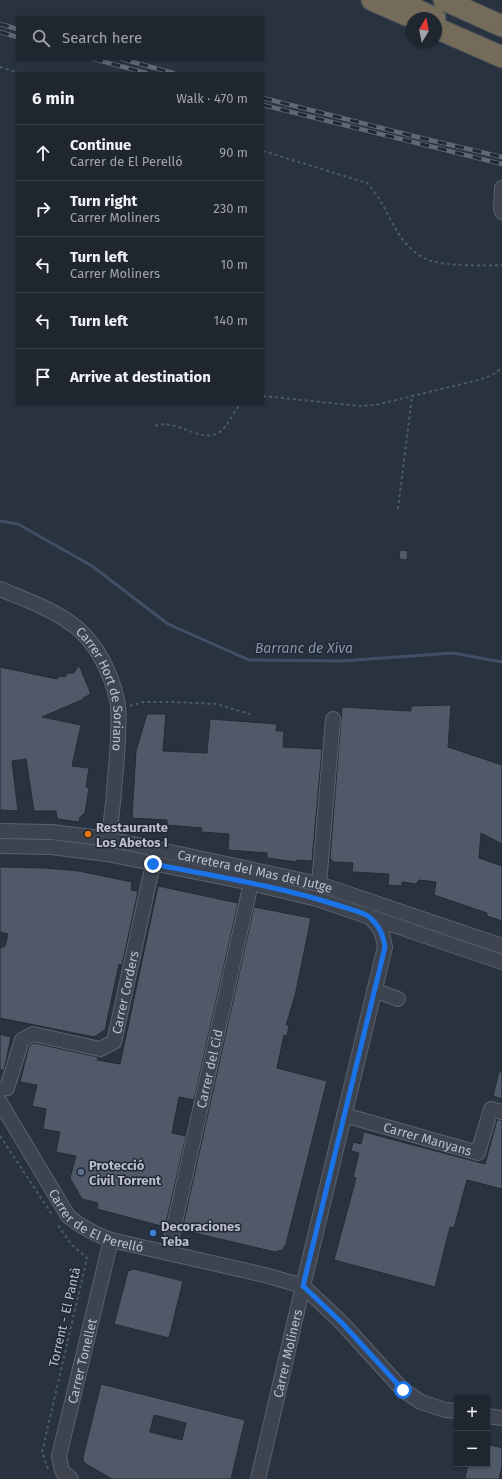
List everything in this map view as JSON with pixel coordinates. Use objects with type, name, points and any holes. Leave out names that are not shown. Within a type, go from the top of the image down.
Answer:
[{"type":"highway","points":[[372,0],[406,15]]},
{"type":"highway","points":[[394,0],[422,12]]},
{"type":"highway","points":[[444,0],[502,26]]},
{"type":"highway","points":[[471,0],[502,13]]},
{"type":"highway","points":[[442,21],[502,47]]},
{"type":"highway","points":[[442,31],[502,57]]},
{"type":"street","points":[[501,190],[502,212]]},
{"type":"street","name":"Carrer Hort de Soriano","points":[[0,589],[49,609],[76,628],[94,646],[109,674],[117,701],[118,726],[114,795],[108,839]]},
{"type":"street","points":[[319,884],[333,719]]},
{"type":"street","name":"Carretera del Mas del Jutge","points":[[0,831],[51,832],[108,839],[319,884],[502,946]]},
{"type":"street","name":"Carretera del Mas del Jutge","points":[[0,846],[51,847],[107,854],[251,883],[317,899],[502,962]]},
{"type":"street","name":"Carrer Corders","points":[[0,1089],[7,1088],[22,1040],[33,1034],[100,1049],[114,1042],[153,864]]},
{"type":"street","name":"Carrer del Cid","points":[[168,1253],[251,883]]},
{"type":"street","points":[[367,915],[377,924],[385,947]]},
{"type":"street","points":[[385,947],[398,935],[413,931]]},
{"type":"street","name":"Carrer Moliners","points":[[258,1479],[385,947]]},
{"type":"street","points":[[374,990],[398,999]]},
{"type":"street","name":"Carrer de El Perelló","points":[[0,1102],[68,1216],[78,1225],[93,1234],[111,1240],[265,1275],[303,1286],[342,1323],[403,1390],[421,1402],[454,1412]]},
{"type":"street","name":"Carrer Manyans","points":[[344,1115],[478,1153],[491,1109],[502,1112]]},
{"type":"street","name":"Carrer Tonellet","points":[[71,1479],[62,1471],[59,1456],[111,1240]]},
{"type":"street","points":[[490,1416],[502,1418]]},
{"type":"path","points":[[0,67],[16,72]]},
{"type":"path","points":[[264,151],[367,184],[374,190],[399,235],[411,249],[428,260],[449,264],[502,265]]},
{"type":"path","points":[[264,396],[360,406],[375,405],[479,380],[492,375],[502,368]]},
{"type":"path","points":[[398,509],[412,397]]},
{"type":"path","points":[[155,426],[167,424],[201,434],[217,434],[223,429],[240,404]]},
{"type":"path","points":[[118,710],[143,702],[174,702],[216,704],[250,714]]},
{"type":"path","points":[[0,1136],[54,1218]]},
{"type":"path","name":"Torrent - El Pantà","points":[[50,1472],[42,1452],[87,1258],[71,1244],[58,1225]]},
{"type":"building","points":[[400,550],[408,551],[407,560],[399,559]]},
{"type":"building","points":[[79,665],[91,694],[83,698],[84,699],[42,717],[81,725],[72,766],[89,768],[86,787],[89,788],[85,813],[80,817],[79,822],[57,819],[56,811],[34,811],[26,759],[12,761],[18,811],[0,810],[0,667],[57,679],[60,676],[65,677],[68,673],[74,673]]},
{"type":"building","points":[[451,705],[448,747],[502,765],[502,844],[481,833],[479,858],[502,866],[502,921],[487,916],[487,913],[434,895],[436,882],[419,880],[416,884],[402,882],[402,886],[388,885],[389,874],[352,872],[353,863],[334,862],[330,858],[342,707],[411,711],[411,706]]},
{"type":"building","points":[[147,714],[166,714],[163,751],[207,753],[210,719],[277,724],[276,731],[284,731],[283,747],[322,749],[312,861],[297,860],[296,862],[267,858],[267,853],[228,850],[229,834],[201,832],[202,828],[167,825],[167,820],[132,818],[136,751]]},
{"type":"building","points":[[0,867],[45,868],[79,871],[132,882],[131,890],[138,891],[122,965],[119,964],[105,1030],[94,1037],[0,1018],[0,948],[5,946],[8,934],[0,932]]},
{"type":"building","points":[[158,886],[238,903],[194,1100],[179,1097],[172,1133],[186,1136],[165,1227],[97,1209],[98,1203],[82,1199],[70,1178],[76,1156],[56,1152],[60,1132],[43,1129],[46,1109],[32,1106],[37,1085],[20,1082],[29,1046],[34,1043],[98,1057],[97,1060],[120,1064]]},
{"type":"building","points":[[254,907],[311,918],[295,996],[286,1025],[289,1025],[287,1036],[284,1035],[277,1068],[327,1081],[286,1244],[282,1250],[275,1252],[182,1230]]},
{"type":"building","points":[[0,1034],[11,1037],[4,1070],[0,1070]]},
{"type":"building","points":[[499,1072],[502,1072],[502,1099],[493,1096]]},
{"type":"building","points":[[497,1120],[502,1120],[502,1189],[467,1180],[454,1228],[450,1227],[435,1287],[334,1260],[356,1178],[353,1177],[359,1153],[351,1151],[353,1142],[361,1144],[364,1132],[485,1164]]},
{"type":"building","points":[[134,1269],[183,1281],[169,1338],[114,1324],[128,1271]]},
{"type":"building","points":[[101,1384],[245,1420],[231,1479],[112,1479],[86,1464],[83,1461]],"holes":[[[154,1415],[186,1423],[182,1440],[150,1432]]]},
{"type":"building","points":[[490,1445],[502,1448],[502,1466],[499,1479],[465,1479],[467,1467],[490,1467]]},
{"type":"waterway","name":"Barranc de Xiva","points":[[0,521],[18,524],[92,566],[168,624],[249,660],[341,661],[453,653],[502,662]]},
{"type":"railway","points":[[0,24],[16,29]]},
{"type":"railway","points":[[0,32],[16,37]]},
{"type":"railway","points":[[98,60],[142,72]]},
{"type":"railway","points":[[126,60],[169,72]]},
{"type":"railway","points":[[264,98],[502,157]]},
{"type":"railway","points":[[264,105],[502,164]]},
{"type":"place","name":"Restaurante Los Abetos I","points":[[88,834]]},
{"type":"place","name":"Protecció Civil Torrent","points":[[81,1172]]},
{"type":"place","name":"Decoraciones Teba","points":[[153,1233]]},
{"type":"route","points":[[153,864],[251,883],[317,899],[367,915],[377,924],[381,932],[385,947],[303,1286],[342,1323],[403,1390]]}]
